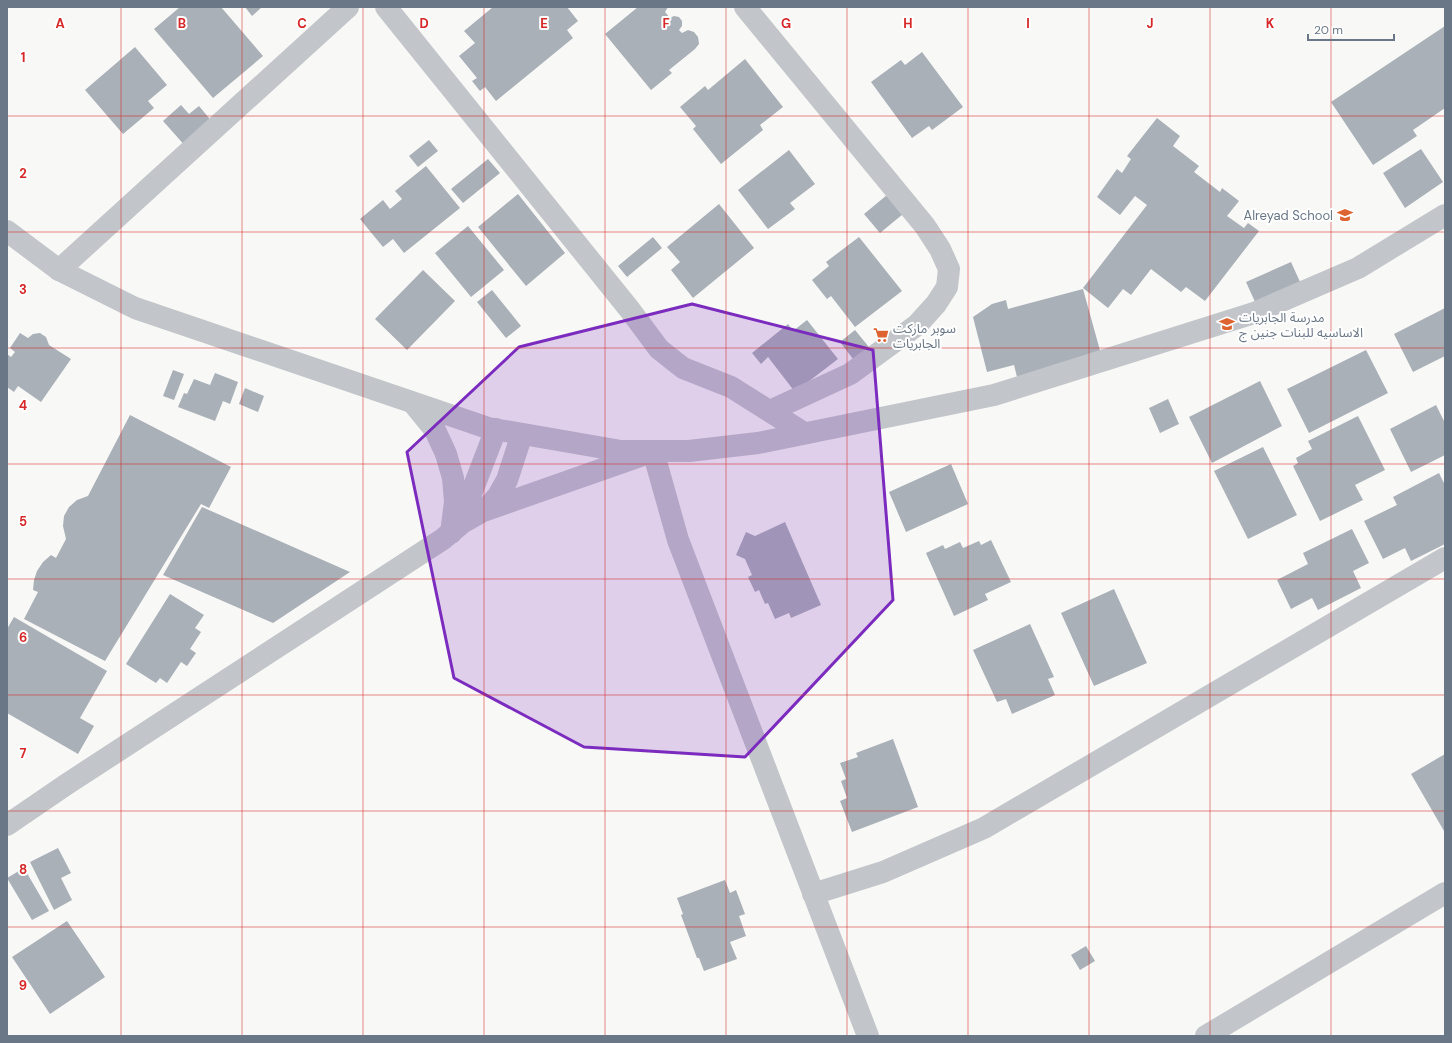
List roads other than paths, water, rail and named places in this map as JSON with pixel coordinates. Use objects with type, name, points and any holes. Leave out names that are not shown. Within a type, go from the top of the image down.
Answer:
[{"type":"street","points":[[59,270],[348,7]]},
{"type":"street","points":[[386,7],[630,310],[659,349],[683,368],[731,387],[804,433]]},
{"type":"street","points":[[745,7],[925,226],[940,249],[949,269],[947,287],[936,304],[916,325],[850,374],[770,412]]},
{"type":"street","points":[[7,231],[59,270],[134,308],[413,403],[496,429],[522,434],[621,451],[689,451],[758,443],[994,395],[1254,313],[1358,268],[1445,215]]},
{"type":"street","points":[[413,403],[435,430],[446,454],[453,478],[457,528]]},
{"type":"street","points":[[457,528],[496,429]]},
{"type":"street","points":[[485,510],[498,496],[507,480],[522,434]]},
{"type":"street","points":[[7,825],[67,784],[485,510],[652,451]]},
{"type":"street","points":[[652,451],[678,540],[868,1036]]},
{"type":"street","points":[[813,894],[883,872],[984,828],[1445,558]]},
{"type":"street","points":[[1206,1036],[1445,893]]},
{"type":"place","name":"Alreyad School","points":[[1345,215]]},
{"type":"place","name":"مدرسة الجابريات الاساسيه للبنات جنين ج","points":[[1227,324]]},
{"type":"place","name":"سوبر ماركت الجابريات","points":[[881,335]]}]
